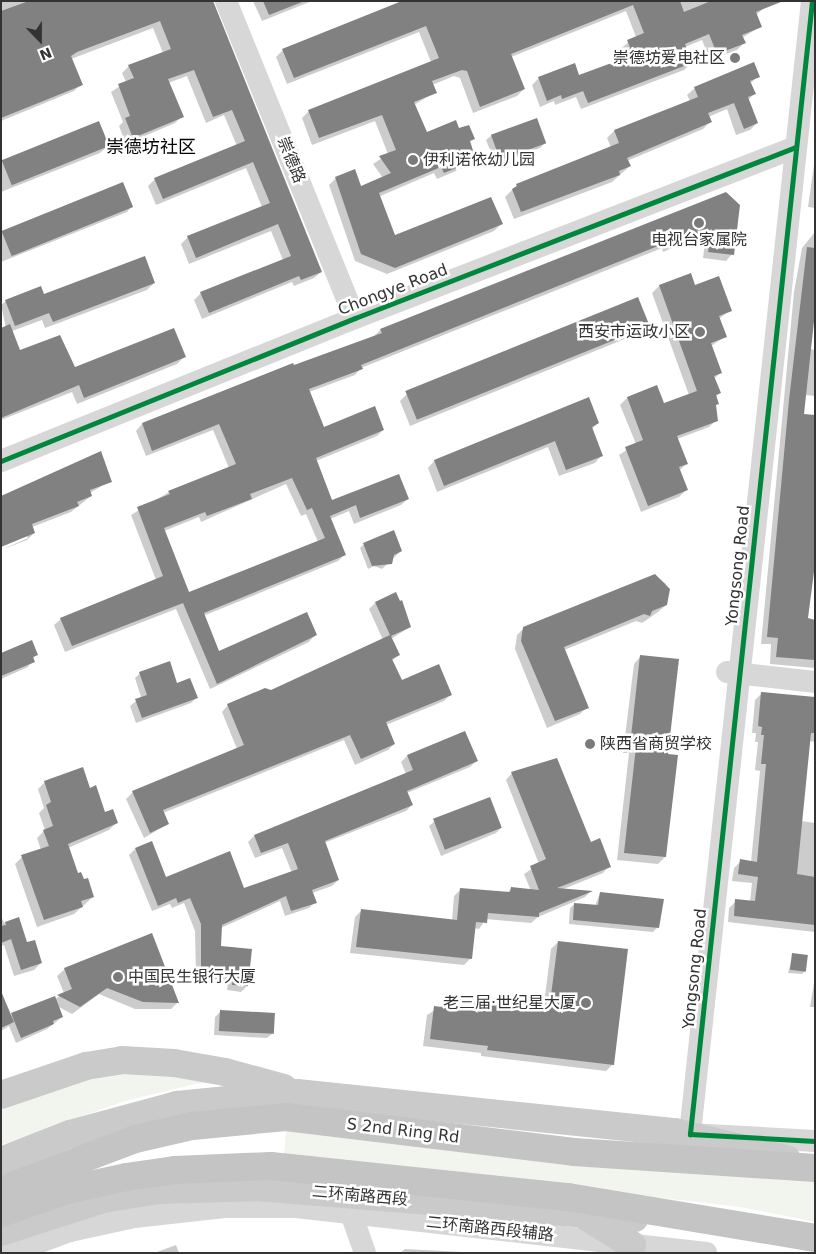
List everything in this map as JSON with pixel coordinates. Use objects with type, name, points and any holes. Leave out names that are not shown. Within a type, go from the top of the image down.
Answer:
[{"type":"highway","name":"S 2nd Ring Rd","points":[[1,1190],[135,1140],[192,1126],[286,1117],[574,1152],[815,1167]]},
{"type":"highway","points":[[1,1213],[67,1190],[126,1177],[223,1168],[271,1166],[725,1224],[815,1238]]},
{"type":"main road","points":[[1,1095],[86,1066],[122,1060],[174,1063],[225,1072],[297,1093],[683,1133],[815,1167]]},
{"type":"main road","points":[[1,1161],[70,1134],[177,1105],[297,1093]]},
{"type":"main road","name":"二环南路西段","points":[[1,1232],[103,1199],[159,1190],[200,1188],[258,1187],[576,1206]]},
{"type":"main road","points":[[576,1206],[632,1244]]},
{"type":"street","name":"崇德路","points":[[226,1],[355,318]]},
{"type":"street","name":"Yongsong Road","points":[[683,1133],[788,150],[798,1]]},
{"type":"street","name":"Yongsong Road","points":[[788,150],[812,1]]},
{"type":"street","name":"Chongye Road","points":[[1,461],[355,318],[788,150]]},
{"type":"street","points":[[733,672],[815,682]]},
{"type":"street","points":[[683,1133],[815,1141]]},
{"type":"street","name":"二环南路西段辅路","points":[[10,1253],[70,1231],[134,1217],[224,1207],[296,1207],[706,1253]]},
{"type":"street","points":[[351,1213],[366,1253]]},
{"type":"shaded area","points":[[140,1072],[225,1081],[195,1084],[125,1101],[1,1145],[1,1108],[70,1083]]},
{"type":"shaded area","points":[[286,1131],[815,1178],[815,1222],[741,1207],[284,1155]]},
{"type":"building","points":[[29,1],[213,1],[322,272],[301,280],[299,276],[209,313],[200,292],[291,256],[278,224],[196,258],[187,236],[270,203],[253,162],[163,199],[154,178],[245,141],[232,110],[213,117],[194,70],[168,79],[184,117],[133,138],[125,118],[130,116],[118,84],[134,78],[128,65],[171,49],[160,21],[77,52],[71,56],[83,85],[1,118],[1,11]]},
{"type":"building","points":[[263,1],[302,1],[302,2],[269,15]]},
{"type":"building","points":[[402,1],[680,1],[684,12],[711,1],[781,2],[756,12],[762,27],[742,35],[746,43],[717,54],[709,34],[685,44],[692,63],[588,103],[583,91],[562,99],[561,95],[547,101],[538,77],[575,63],[579,75],[633,55],[627,40],[644,33],[633,5],[511,54],[525,89],[480,107],[467,71],[462,70],[432,81],[437,93],[414,102],[427,132],[456,120],[459,128],[469,125],[475,139],[470,141],[476,160],[444,173],[441,167],[379,193],[395,235],[491,197],[503,224],[395,268],[361,254],[335,177],[355,169],[361,186],[391,173],[379,156],[396,150],[382,115],[319,138],[308,110],[439,58],[426,26],[294,78],[282,49]]},
{"type":"building","points":[[754,62],[760,77],[750,81],[756,94],[748,97],[758,123],[744,129],[734,103],[708,113],[712,122],[627,158],[631,166],[619,171],[620,175],[521,212],[512,189],[517,186],[516,184],[619,143],[614,130],[698,97],[694,87]]},
{"type":"building","points":[[537,118],[546,143],[500,160],[491,135]]},
{"type":"building","points":[[99,121],[109,146],[12,185],[2,160]]},
{"type":"building","points":[[123,182],[133,207],[12,256],[2,231]]},
{"type":"building","points":[[726,192],[740,205],[734,255],[708,252],[712,229],[670,246],[668,242],[361,365],[363,369],[309,389],[324,427],[375,406],[384,430],[316,458],[332,500],[399,474],[409,499],[360,518],[356,505],[330,516],[346,555],[204,613],[219,651],[307,612],[317,635],[217,684],[183,603],[72,646],[60,618],[163,576],[137,507],[170,494],[168,491],[236,464],[219,424],[152,451],[142,423],[293,363],[294,365],[382,333],[380,329]],"holes":[[[292,478],[307,510],[312,508],[325,538],[189,592],[164,528],[205,512],[207,516],[252,499],[250,494]]]},
{"type":"building","points":[[807,247],[815,248],[815,312],[804,414],[815,415],[815,564],[808,618],[815,620],[815,660],[776,657],[778,638],[767,637],[789,400]]},
{"type":"building","points":[[145,256],[155,283],[53,322],[49,313],[15,326],[5,300],[41,286],[44,294]]},
{"type":"building","points":[[691,273],[695,285],[719,276],[732,311],[719,316],[727,337],[711,343],[722,373],[714,376],[721,393],[716,395],[719,404],[716,405],[718,421],[677,436],[688,464],[679,467],[688,490],[648,506],[625,447],[643,440],[627,397],[657,385],[664,403],[697,391],[659,285]]},
{"type":"building","points":[[638,297],[650,326],[417,420],[405,391]]},
{"type":"building","points":[[10,324],[20,350],[60,335],[75,367],[174,328],[186,357],[84,398],[79,385],[1,418],[1,328]]},
{"type":"building","points":[[589,397],[599,423],[592,427],[603,456],[566,470],[555,441],[444,486],[434,460]]},
{"type":"building","points":[[101,451],[112,482],[90,490],[92,496],[77,502],[79,506],[32,524],[35,533],[1,547],[1,496]]},
{"type":"building","points":[[394,530],[402,551],[394,555],[392,564],[372,566],[363,543]]},
{"type":"building","points":[[655,574],[670,589],[667,605],[652,611],[650,616],[644,614],[564,647],[589,708],[555,721],[521,641],[523,627]]},
{"type":"building","points":[[396,592],[400,601],[402,600],[411,627],[391,636],[400,655],[392,659],[402,680],[439,664],[452,695],[386,722],[395,744],[361,759],[350,735],[163,810],[169,824],[150,833],[132,791],[244,745],[227,704],[265,688],[271,690],[390,635],[375,602]]},
{"type":"building","points":[[32,640],[38,655],[33,657],[35,662],[1,676],[1,653]]},
{"type":"building","points":[[640,655],[679,659],[668,754],[678,755],[666,857],[624,853],[636,747],[630,746]]},
{"type":"building","points":[[170,661],[177,683],[190,678],[198,698],[142,718],[135,699],[147,695],[139,672]]},
{"type":"building","points":[[761,692],[815,697],[815,733],[811,733],[797,874],[815,877],[815,925],[734,916],[735,899],[755,901],[758,877],[738,874],[740,859],[757,862],[766,764],[761,764],[764,735],[761,735],[762,727],[758,726]]},
{"type":"building","points":[[465,731],[478,761],[407,791],[413,805],[325,841],[339,880],[312,890],[317,903],[291,911],[286,896],[222,925],[221,946],[252,949],[248,986],[232,985],[233,977],[206,973],[207,969],[201,969],[201,924],[190,898],[178,903],[176,898],[158,906],[135,848],[152,841],[166,877],[230,851],[244,888],[298,869],[288,843],[261,853],[254,835],[413,770],[407,755]]},
{"type":"building","points":[[557,758],[591,842],[600,838],[611,867],[557,888],[593,891],[539,913],[539,917],[488,913],[487,923],[476,922],[472,959],[356,947],[361,909],[457,920],[460,888],[510,892],[511,887],[539,890],[530,866],[546,859],[511,772]]},
{"type":"building","points":[[83,767],[90,788],[96,785],[105,812],[113,809],[118,823],[68,844],[78,873],[81,872],[84,879],[88,878],[94,897],[81,901],[83,907],[44,920],[21,855],[49,846],[43,830],[53,826],[46,805],[51,802],[44,781]]},
{"type":"building","points":[[490,797],[502,828],[445,850],[433,819]]},
{"type":"building","points":[[600,892],[664,899],[659,928],[573,920],[574,903],[598,905]]},
{"type":"building","points":[[19,917],[27,942],[35,940],[42,963],[21,970],[11,939],[1,943],[1,926],[6,925],[5,922]]},
{"type":"building","name":"中国民生银行大厦","points":[[152,933],[179,1003],[143,1002],[107,988],[80,1007],[57,995],[72,989],[64,968]]},
{"type":"building","name":"老三届·世纪星大厦","points":[[558,941],[628,949],[614,1065],[487,1050],[488,1046],[430,1039],[434,1006],[448,1008],[449,1000],[549,1011]]},
{"type":"building","points":[[792,953],[808,955],[806,972],[790,970]]},
{"type":"building","points":[[1,991],[14,1022],[1,1028]]},
{"type":"building","points":[[55,996],[63,1017],[53,1021],[54,1024],[21,1038],[11,1013]]},
{"type":"building","points":[[220,1010],[275,1013],[274,1034],[219,1031]]},
{"type":"cycle path","points":[[812,1],[690,1134],[815,1141]]},
{"type":"cycle path","points":[[1,461],[355,318],[796,147]]},
{"type":"place","name":"崇德坊爱电社区","points":[[735,58]]},
{"type":"place","name":"伊利诺依幼儿园","points":[[413,160]]},
{"type":"place","name":"电视台家属院","points":[[699,223]]},
{"type":"place","name":"西安市运政小区","points":[[700,332]]},
{"type":"place","name":"陕西省商贸学校","points":[[590,744]]},
{"type":"place","name":"中国民生银行大厦","points":[[118,977]]},
{"type":"place","name":"老三届·世纪星大厦","points":[[586,1003]]},
{"type":"district","name":"崇德坊社区","points":[[151,147]]}]
